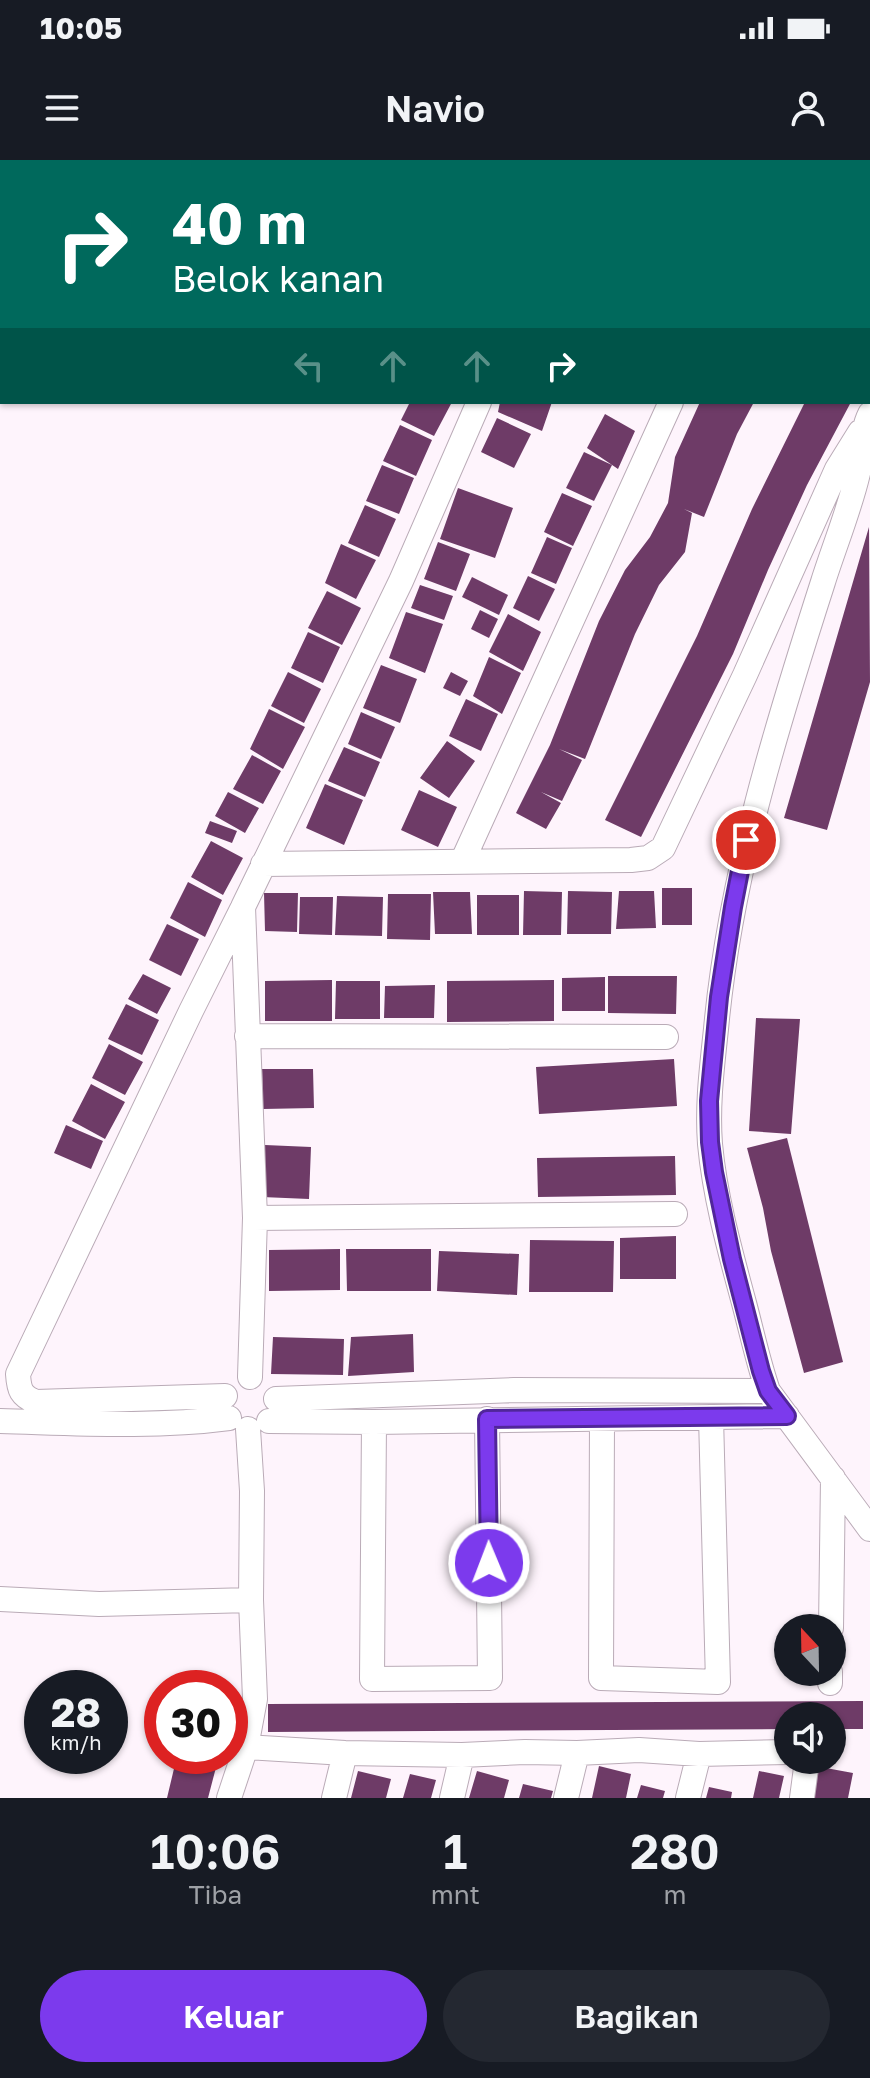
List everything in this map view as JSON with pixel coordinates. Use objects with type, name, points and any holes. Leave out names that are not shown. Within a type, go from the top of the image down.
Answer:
[{"type":"street","points":[[478,404],[401,581],[18,1374],[19,1388],[24,1398],[36,1402],[374,1422],[787,1416]]},
{"type":"street","points":[[463,860],[662,405]]},
{"type":"street","points":[[263,864],[631,860],[648,858],[663,848],[837,469],[868,418]]},
{"type":"street","points":[[868,418],[858,473],[801,649],[746,840],[719,997],[709,1101],[714,1172],[732,1259],[768,1391],[870,1529]]},
{"type":"street","points":[[243,907],[255,1218],[250,1377]]},
{"type":"street","points":[[247,1036],[666,1037]]},
{"type":"street","points":[[255,1218],[675,1214]]},
{"type":"street","points":[[248,1736],[255,1699],[249,1413],[230,1387],[250,1377],[262,1380],[271,1388],[249,1413]]},
{"type":"street","points":[[0,1421],[170,1424],[249,1413],[514,1390],[768,1391]]},
{"type":"street","points":[[602,1419],[601,1678],[718,1682],[711,1417]]},
{"type":"street","points":[[374,1422],[372,1679],[490,1678],[487,1419]]},
{"type":"street","points":[[831,1614],[833,1478]]},
{"type":"street","points":[[832,1541],[870,1543]]},
{"type":"street","points":[[0,1599],[99,1604],[251,1600]]},
{"type":"street","points":[[248,1747],[462,1755],[639,1750],[699,1754],[774,1752]]},
{"type":"street","points":[[334,1798],[345,1753]]},
{"type":"street","points":[[566,1798],[577,1753]]},
{"type":"street","points":[[688,1798],[699,1754]]},
{"type":"street","points":[[452,1798],[462,1755]]},
{"type":"street","points":[[229,1798],[237,1774]]},
{"type":"street","points":[[802,1798],[805,1774]]},
{"type":"building","points":[[409,404],[451,404],[434,436],[401,420]]},
{"type":"building","points":[[500,404],[551,404],[542,431],[498,412]]},
{"type":"building","points":[[699,404],[753,404],[737,434],[704,517],[684,509],[692,513],[685,552],[659,585],[635,634],[585,759],[559,749],[582,760],[562,801],[541,792],[561,803],[546,829],[516,813],[550,745],[599,621],[625,570],[650,537],[668,503],[675,457]]},
{"type":"building","points":[[804,404],[850,404],[807,485],[733,654],[641,837],[605,820],[697,636],[752,509]]},
{"type":"building","points":[[605,414],[635,431],[618,469],[587,448]]},
{"type":"building","points":[[497,418],[531,434],[514,468],[481,452]]},
{"type":"building","points":[[400,425],[432,440],[416,476],[383,461]]},
{"type":"building","points":[[584,452],[612,465],[594,501],[566,488]]},
{"type":"building","points":[[382,465],[414,478],[399,514],[366,501]]},
{"type":"building","points":[[458,488],[513,508],[495,558],[440,539]]},
{"type":"building","points":[[562,493],[592,506],[573,546],[544,532]]},
{"type":"building","points":[[365,505],[396,519],[379,557],[348,543]]},
{"type":"building","points":[[869,527],[870,682],[827,830],[784,818]]},
{"type":"building","points":[[547,537],[572,548],[556,584],[531,573]]},
{"type":"building","points":[[438,542],[470,554],[456,591],[424,579]]},
{"type":"building","points":[[341,544],[376,560],[356,599],[325,583]]},
{"type":"building","points":[[528,576],[555,589],[539,621],[513,608]]},
{"type":"building","points":[[472,577],[508,595],[499,615],[462,597]]},
{"type":"building","points":[[420,585],[453,596],[444,620],[411,608]]},
{"type":"building","points":[[327,591],[361,608],[342,645],[308,628]]},
{"type":"building","points":[[480,610],[498,619],[489,638],[471,629]]},
{"type":"building","points":[[406,612],[443,624],[425,673],[389,658]]},
{"type":"building","points":[[508,614],[541,632],[523,671],[489,652]]},
{"type":"building","points":[[308,632],[340,647],[323,683],[291,668]]},
{"type":"building","points":[[489,657],[521,673],[502,714],[473,696]]},
{"type":"building","points":[[381,665],[417,679],[400,723],[363,708]]},
{"type":"building","points":[[288,672],[321,689],[304,723],[271,706]]},
{"type":"building","points":[[451,672],[468,681],[460,696],[443,688]]},
{"type":"building","points":[[466,699],[498,714],[481,751],[449,736]]},
{"type":"building","points":[[269,709],[305,727],[283,769],[250,749]]},
{"type":"building","points":[[361,712],[395,727],[381,759],[348,744]]},
{"type":"building","points":[[447,741],[475,761],[449,798],[420,778]]},
{"type":"building","points":[[344,747],[380,762],[365,797],[328,781]]},
{"type":"building","points":[[252,755],[281,771],[263,804],[233,789]]},
{"type":"building","points":[[325,784],[363,800],[344,845],[306,828]]},
{"type":"building","points":[[419,790],[457,807],[438,847],[401,830]]},
{"type":"building","points":[[228,792],[259,808],[245,833],[215,816]]},
{"type":"building","points":[[210,821],[237,831],[232,843],[205,833]]},
{"type":"building","points":[[211,841],[243,858],[223,895],[191,877]]},
{"type":"building","points":[[188,882],[222,900],[205,937],[170,918]]},
{"type":"building","points":[[662,888],[692,888],[692,925],[662,925]]},
{"type":"building","points":[[524,891],[562,892],[561,935],[523,935]]},
{"type":"building","points":[[568,891],[612,892],[611,934],[567,934]]},
{"type":"building","points":[[619,891],[654,891],[656,928],[616,929]]},
{"type":"building","points":[[433,892],[470,892],[472,934],[435,934]]},
{"type":"building","points":[[264,893],[298,893],[297,932],[265,931]]},
{"type":"building","points":[[388,894],[431,894],[430,940],[387,939]]},
{"type":"building","points":[[477,895],[519,895],[519,935],[477,935]]},
{"type":"building","points":[[337,896],[383,897],[382,936],[335,935]]},
{"type":"building","points":[[300,897],[333,897],[332,935],[299,934]]},
{"type":"building","points":[[167,924],[199,939],[181,976],[149,960]]},
{"type":"building","points":[[143,974],[171,988],[157,1014],[128,999]]},
{"type":"building","points":[[608,976],[677,976],[676,1014],[608,1013]]},
{"type":"building","points":[[605,977],[605,1011],[562,1011],[562,978]]},
{"type":"building","points":[[332,980],[332,1021],[265,1021],[265,981]]},
{"type":"building","points":[[554,980],[554,1021],[447,1022],[447,981]]},
{"type":"building","points":[[336,981],[380,981],[380,1019],[335,1019]]},
{"type":"building","points":[[435,985],[434,1018],[384,1018],[385,986]]},
{"type":"building","points":[[126,1004],[159,1020],[142,1055],[108,1039]]},
{"type":"building","points":[[756,1018],[800,1019],[791,1134],[749,1131]]},
{"type":"building","points":[[109,1044],[143,1062],[125,1095],[92,1078]]},
{"type":"building","points":[[674,1059],[677,1106],[539,1114],[536,1067]]},
{"type":"building","points":[[262,1069],[313,1069],[314,1108],[263,1109]]},
{"type":"building","points":[[91,1084],[125,1102],[105,1139],[72,1121]]},
{"type":"building","points":[[66,1125],[103,1141],[91,1169],[54,1153]]},
{"type":"building","points":[[787,1138],[843,1362],[804,1373],[747,1148]]},
{"type":"building","points":[[265,1145],[311,1147],[309,1199],[262,1197]]},
{"type":"building","points":[[675,1156],[676,1195],[538,1197],[537,1158]]},
{"type":"building","points":[[676,1236],[676,1279],[620,1279],[620,1238]]},
{"type":"building","points":[[530,1240],[614,1241],[613,1292],[529,1292]]},
{"type":"building","points":[[340,1249],[340,1290],[269,1291],[269,1250]]},
{"type":"building","points":[[346,1249],[431,1249],[431,1291],[347,1291]]},
{"type":"building","points":[[439,1251],[519,1254],[517,1295],[437,1291]]},
{"type":"building","points":[[413,1334],[414,1372],[348,1376],[351,1337]]},
{"type":"building","points":[[273,1337],[344,1339],[343,1375],[271,1374]]},
{"type":"building","points":[[863,1701],[863,1729],[846,1729],[846,1702],[774,1702],[774,1729],[268,1732],[268,1704]]},
{"type":"building","points":[[599,1766],[631,1774],[626,1798],[592,1798]]},
{"type":"building","points":[[358,1771],[391,1779],[386,1798],[351,1798]]},
{"type":"building","points":[[477,1771],[509,1780],[504,1798],[469,1798]]},
{"type":"building","points":[[759,1771],[784,1776],[779,1798],[753,1798]]},
{"type":"building","points":[[853,1773],[848,1798],[808,1798],[813,1774]]},
{"type":"building","points":[[173,1774],[214,1774],[208,1798],[167,1798]]},
{"type":"building","points":[[410,1774],[436,1780],[431,1798],[403,1798]]},
{"type":"building","points":[[523,1784],[553,1791],[551,1798],[519,1798]]},
{"type":"building","points":[[641,1785],[665,1791],[663,1798],[637,1798]]},
{"type":"building","points":[[709,1787],[732,1792],[731,1798],[706,1798]]},
{"type":"route","points":[[489,1563],[487,1419],[787,1416],[768,1391],[761,1371],[732,1259],[710,1142],[709,1101],[719,997],[746,840]]}]
